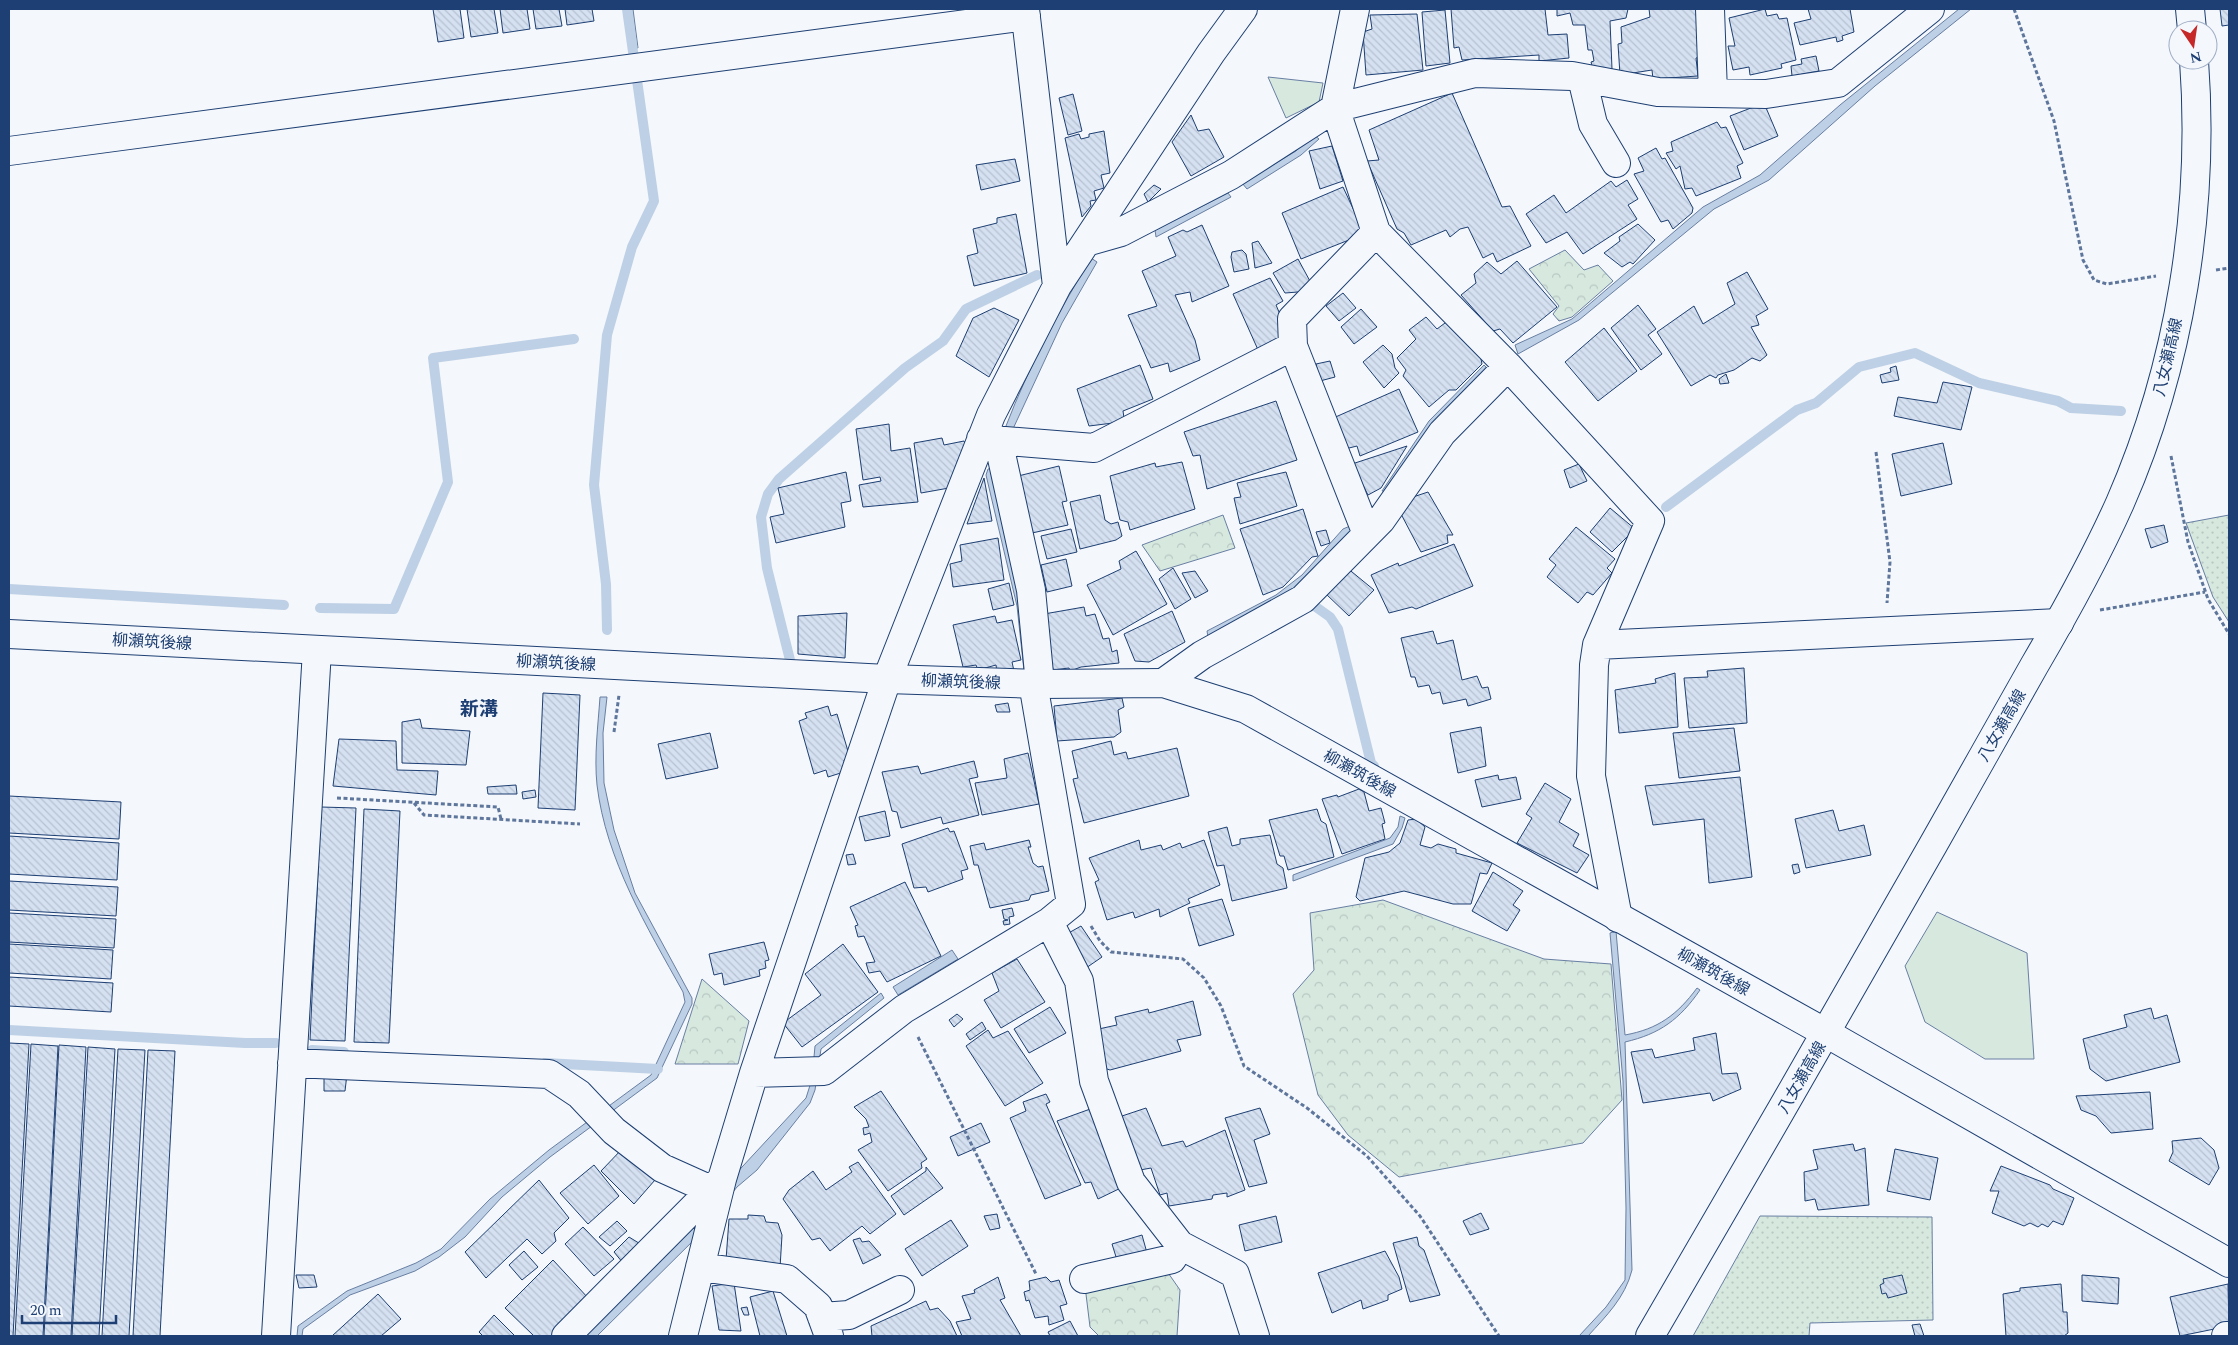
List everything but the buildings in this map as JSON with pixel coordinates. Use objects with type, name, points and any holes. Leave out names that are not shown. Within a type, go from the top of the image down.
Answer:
[{"type":"street","points":[[754,1073],[824,1071],[904,1009],[1049,922],[1071,904],[1037,683],[1031,590],[990,440],[991,415],[1057,286],[1211,53],[1243,9]]},
{"type":"street","points":[[1355,9],[1335,108],[1376,232],[1508,366],[1650,521],[1597,645],[1594,665],[1591,776],[1618,918]]},
{"type":"street","points":[[1710,9],[1713,93]]},
{"type":"street","points":[[1086,242],[1121,232],[1231,175],[1335,108],[1475,73],[1582,78],[1658,92],[1766,94],[1838,83],[1930,9]]},
{"type":"street","points":[[9,151],[1025,12],[1057,286]]},
{"type":"street","name":"八女瀬高線","points":[[1650,1336],[1826,1033],[2059,623],[2097,554],[2121,500],[2152,418],[2170,354],[2192,224],[2196,172],[2194,70]]},
{"type":"street","points":[[1582,78],[1593,124],[1616,163]]},
{"type":"street","points":[[1367,534],[1293,346],[1292,319],[1376,232]]},
{"type":"street","points":[[990,440],[1094,448],[1293,346]]},
{"type":"street","points":[[1163,683],[1202,655],[1303,599],[1381,520],[1442,433],[1508,366]]},
{"type":"street","points":[[683,1336],[700,1267],[717,1184],[887,679],[990,440]]},
{"type":"street","points":[[1597,645],[2059,623]]},
{"type":"street","name":"柳瀬筑後線","points":[[9,634],[887,679],[1037,683],[1163,683],[1246,709],[1826,1033],[2229,1263]]},
{"type":"street","points":[[276,1336],[317,650]]},
{"type":"street","points":[[1049,922],[1079,981],[1094,1081],[1131,1182],[1180,1245],[1235,1274],[1255,1336]]},
{"type":"street","points":[[292,1062],[549,1074],[579,1094],[614,1131],[662,1168],[717,1184]]},
{"type":"street","points":[[566,1336],[717,1184]]},
{"type":"street","points":[[1084,1279],[1172,1259],[1180,1245]]},
{"type":"street","points":[[700,1267],[787,1278],[818,1306],[826,1327],[900,1290]]},
{"type":"path","points":[[2014,9],[2054,121],[2083,260],[2094,280],[2106,284],[2163,275]]},
{"type":"path","points":[[1876,452],[1890,562],[1888,595],[1881,630]]},
{"type":"path","points":[[2171,454],[2188,542],[2205,592],[2229,634]]},
{"type":"path","points":[[2098,610],[2205,592]]},
{"type":"path","points":[[614,732],[620,688]]},
{"type":"path","points":[[308,796],[498,806],[501,819]]},
{"type":"path","points":[[414,803],[424,815],[580,824]]},
{"type":"path","points":[[1071,904],[1085,916],[1100,941],[1111,952],[1183,959],[1204,978],[1221,1006],[1244,1066],[1307,1108],[1367,1156],[1420,1216],[1499,1336]]},
{"type":"path","points":[[904,1009],[1036,1274]]},
{"type":"green space","points":[[1268,77],[1323,83],[1319,102],[1286,118]]},
{"type":"green space","points":[[1565,250],[1584,270],[1598,265],[1613,281],[1572,317],[1559,321],[1553,314],[1559,306],[1529,269]]},
{"type":"green space","points":[[1223,515],[1235,548],[1160,571],[1142,545]]},
{"type":"green space","points":[[2229,515],[2229,622],[2213,597],[2186,523]]},
{"type":"green space","points":[[1383,900],[1544,959],[1611,964],[1622,1100],[1583,1143],[1399,1177],[1348,1135],[1318,1095],[1293,994],[1314,970],[1310,913]]},
{"type":"green space","points":[[1937,912],[2027,953],[2034,1059],[1985,1059],[1925,1022],[1905,966]]},
{"type":"green space","points":[[702,979],[749,1021],[738,1064],[675,1064]]},
{"type":"green space","points":[[1760,1216],[1932,1217],[1933,1320],[1810,1323],[1809,1336],[1693,1336]]},
{"type":"green space","points":[[1164,1267],[1180,1290],[1177,1336],[1099,1336],[1090,1327],[1085,1286]]},
{"type":"water","points":[[625,9],[633,9],[638,48],[631,47]]},
{"type":"water","points":[[1959,9],[1971,9],[1875,86],[1769,180],[1714,209],[1579,320],[1518,354],[1515,345],[1572,319],[1703,207],[1760,175],[1840,105]]},
{"type":"water","points":[[1313,134],[1319,139],[1301,155],[1247,189],[1242,183],[1296,151]]},
{"type":"water","points":[[1228,193],[1231,197],[1156,237],[1155,230]]},
{"type":"water","points":[[1091,258],[1097,262],[1062,323],[1012,431],[1006,426],[1024,382]]},
{"type":"water","points":[[1484,365],[1490,371],[1390,492],[1382,491],[1429,421]]},
{"type":"water","points":[[992,468],[1024,599],[1032,669],[1024,671],[1017,606],[986,475],[988,469]]},
{"type":"water","points":[[1350,526],[1353,528],[1303,583],[1281,599],[1208,637],[1207,631],[1276,595],[1302,575],[1343,529]]},
{"type":"water","points":[[600,697],[607,697],[603,733],[604,783],[614,830],[635,893],[692,998],[692,1004],[657,1078],[550,1157],[502,1197],[465,1237],[439,1257],[415,1271],[350,1295],[303,1329],[302,1336],[297,1336],[298,1326],[347,1291],[416,1263],[441,1249],[490,1199],[549,1150],[651,1075],[685,1002],[683,992],[642,918],[609,840],[602,813],[596,774]]},
{"type":"water","points":[[1400,816],[1405,818],[1393,844],[1293,881],[1293,875],[1390,838],[1398,827]]},
{"type":"water","points":[[1616,931],[1625,1035],[1657,1025],[1682,1006],[1697,988],[1700,990],[1685,1009],[1668,1024],[1649,1035],[1625,1042],[1632,1270],[1625,1289],[1608,1314],[1588,1336],[1579,1336],[1606,1307],[1625,1280],[1626,1208],[1623,1081],[1610,933]]},
{"type":"water","points":[[952,950],[958,959],[898,995],[893,987]]},
{"type":"water","points":[[881,993],[884,998],[821,1049],[815,1090],[810,1103],[757,1170],[737,1187],[700,1234],[597,1336],[574,1336],[692,1221],[806,1098],[812,1079],[815,1046]]},
{"type":"waterway","points":[[607,630],[606,584],[594,485],[607,335],[632,247],[654,201],[627,9]]},
{"type":"waterway","points":[[790,660],[767,568],[761,517],[768,494],[779,479],[905,368],[943,341],[966,309],[1037,275]]},
{"type":"waterway","points":[[320,608],[394,609],[448,482],[433,358],[574,339]]},
{"type":"waterway","points":[[1666,507],[1797,410],[1816,403],[1859,367],[1915,353],[1979,383],[2058,401],[2071,408],[2121,411]]},
{"type":"waterway","points":[[9,589],[284,605]]},
{"type":"waterway","points":[[1309,602],[1330,617],[1338,629],[1371,763],[1374,766]]},
{"type":"waterway","points":[[9,1030],[245,1043],[276,1043]]},
{"type":"waterway","points":[[312,1050],[344,1052]]},
{"type":"waterway","points":[[545,1063],[658,1069]]},
{"type":"district","name":"新溝","points":[[479,708]]}]
